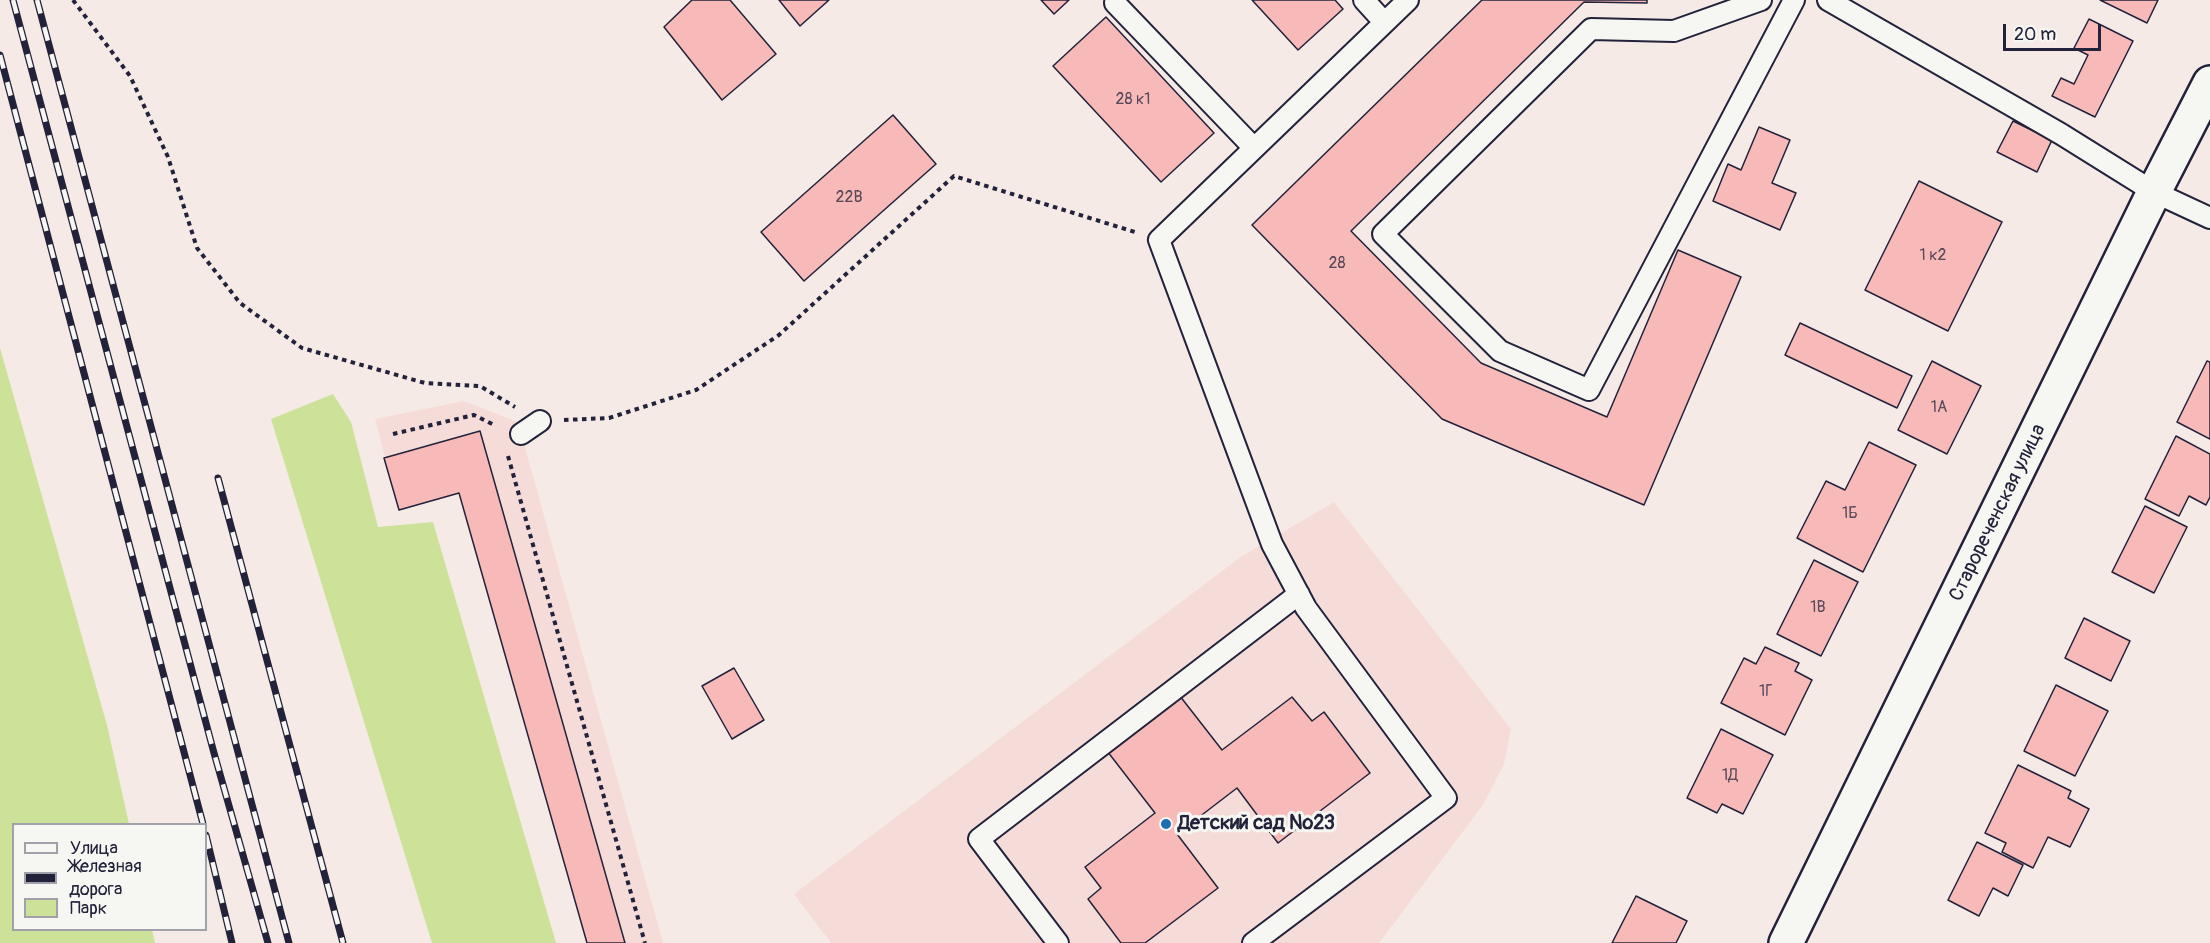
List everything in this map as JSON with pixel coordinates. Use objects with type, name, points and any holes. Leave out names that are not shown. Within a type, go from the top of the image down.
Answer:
[{"type":"street","name":"Старореченская улица","points":[[1786,943],[2154,192],[2210,83]]},
{"type":"lane","points":[[1364,0],[1384,22]]},
{"type":"lane","points":[[1253,943],[1446,798],[1306,608],[1272,544],[1158,240],[1408,0]]},
{"type":"lane","points":[[1761,0],[1674,31],[1591,29],[1383,234],[1500,351],[1590,390],[1794,0]]},
{"type":"lane","points":[[1828,0],[1852,6],[2154,192],[2210,218]]},
{"type":"lane","points":[[1115,3],[1253,147]]},
{"type":"lane","points":[[521,434],[540,421]]},
{"type":"lane","points":[[1058,943],[980,839],[1299,594]]},
{"type":"path","points":[[73,0],[130,76],[168,157],[197,248],[240,303],[302,348],[425,383],[480,386],[540,421],[609,418],[696,390],[779,334],[954,176],[1158,240]]},
{"type":"path","points":[[393,434],[474,415],[500,428]]},
{"type":"path","points":[[507,452],[645,943]]},
{"type":"shaded area","points":[[464,401],[518,422],[663,943],[587,943],[459,494],[399,510],[375,419]]},
{"type":"shaded area","points":[[1334,502],[1511,729],[1504,764],[1483,805],[1379,943],[831,943],[794,894],[1242,556]]},
{"type":"green space","points":[[0,348],[107,725],[129,823],[12,823],[12,931],[152,931],[155,943],[0,943]]},
{"type":"green space","points":[[333,394],[351,422],[378,527],[433,522],[556,943],[432,943],[271,419]]},
{"type":"building","points":[[692,0],[730,0],[776,54],[722,100],[664,27]]},
{"type":"building","points":[[779,0],[829,0],[800,26]]},
{"type":"building","points":[[1041,0],[1069,0],[1054,14]]},
{"type":"building","points":[[1252,0],[1335,0],[1343,9],[1298,50]]},
{"type":"building","points":[[1482,0],[1647,0],[1647,3],[1584,2],[1351,231],[1481,363],[1607,417],[1678,250],[1741,277],[1644,505],[1442,419],[1252,225]]},
{"type":"building","points":[[2100,0],[2158,0],[2147,23]]},
{"type":"building","points":[[1106,17],[1214,133],[1161,182],[1053,66]]},
{"type":"building","points":[[2089,19],[2133,41],[2095,117],[2052,96],[2061,78],[2074,84],[2088,55],[2074,48]]},
{"type":"building","points":[[893,115],[936,164],[804,281],[761,232]]},
{"type":"building","points":[[2013,121],[2052,140],[2037,172],[1997,152]]},
{"type":"building","points":[[1759,127],[1790,140],[1772,183],[1796,193],[1780,230],[1713,201],[1728,164],[1741,170]]},
{"type":"building","points":[[1919,181],[2002,222],[1948,331],[1865,290]]},
{"type":"building","points":[[1800,323],[1912,376],[1897,408],[1785,355]]},
{"type":"building","points":[[1932,361],[1981,386],[1947,454],[1898,430]]},
{"type":"building","points":[[2207,361],[2210,362],[2210,439],[2177,422]]},
{"type":"building","points":[[480,431],[625,943],[587,943],[459,493],[399,510],[384,458]]},
{"type":"building","points":[[2176,436],[2210,454],[2210,497],[2206,505],[2189,496],[2179,516],[2145,499]]},
{"type":"building","points":[[1869,442],[1916,465],[1863,572],[1797,538],[1826,481],[1845,490]]},
{"type":"building","points":[[2145,506],[2187,527],[2154,593],[2112,572]]},
{"type":"building","points":[[1814,560],[1858,582],[1821,656],[1777,634]]},
{"type":"building","points":[[2084,618],[2130,641],[2111,681],[2065,658]]},
{"type":"building","points":[[1765,647],[1799,663],[1795,671],[1812,680],[1785,735],[1721,703],[1744,658],[1756,664]]},
{"type":"building","points":[[734,668],[764,720],[732,739],[702,686]]},
{"type":"building","points":[[2056,685],[2108,711],[2075,776],[2024,751]]},
{"type":"building","name":"Детский сад №23","points":[[1176,691],[1222,750],[1292,697],[1312,721],[1324,712],[1370,773],[1278,843],[1237,788],[1177,834],[1218,888],[1145,943],[1121,943],[1088,899],[1101,888],[1085,867],[1155,813],[1104,747]]},
{"type":"building","points":[[1721,729],[1773,755],[1743,814],[1722,804],[1717,813],[1687,798]]},
{"type":"building","points":[[2018,765],[2071,791],[2068,798],[2089,809],[2070,847],[2048,837],[2033,868],[2002,852],[2006,843],[1985,833]]},
{"type":"building","points":[[1977,842],[2023,865],[2008,896],[1993,888],[1979,916],[1948,900]]},
{"type":"building","points":[[1636,896],[1687,921],[1676,943],[1612,943]]},
{"type":"railway","points":[[13,0],[214,753],[268,943]]},
{"type":"railway","points":[[37,0],[289,943]]},
{"type":"railway","points":[[0,55],[203,823]]},
{"type":"railway","points":[[218,478],[343,943]]},
{"type":"railway","points":[[207,839],[232,943]]},
{"type":"place","name":"Детский сад №23","points":[[1166,824]]}]
